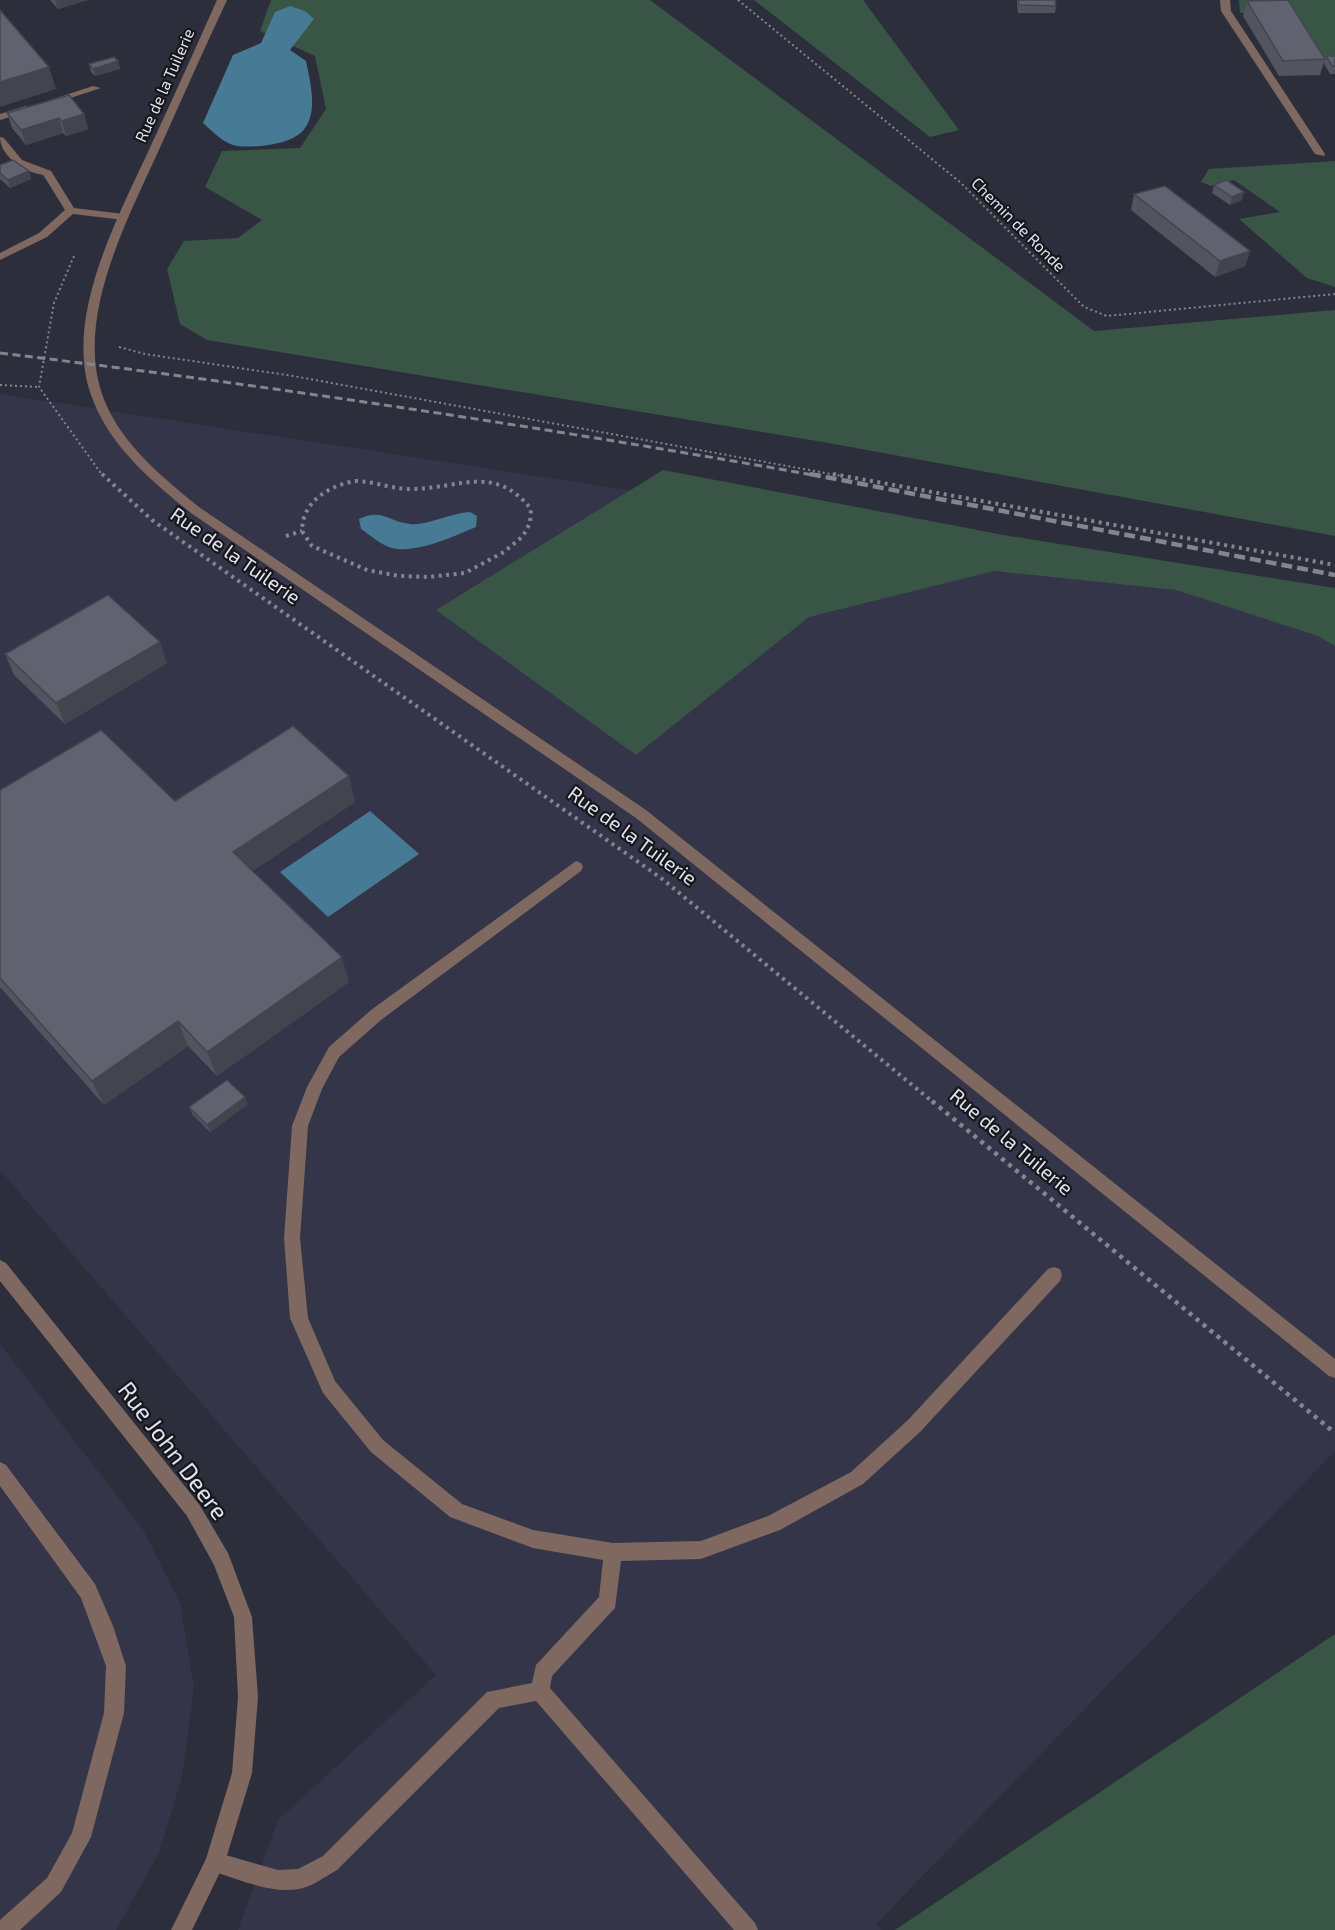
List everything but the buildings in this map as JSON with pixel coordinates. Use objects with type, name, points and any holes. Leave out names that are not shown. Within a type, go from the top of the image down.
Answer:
[{"type":"street","name":"Rue de la Tuilerie","points":[[222,0],[124,217],[98,291],[89,339],[90,364],[96,393],[120,438],[141,464],[195,510],[641,814],[1335,1370]]},
{"type":"street","points":[[1225,0],[1226,10],[1320,154]]},
{"type":"street","points":[[43,104],[96,88]]},
{"type":"street","points":[[0,117],[32,107]]},
{"type":"street","points":[[0,140],[18,162],[47,173],[70,211]]},
{"type":"street","points":[[0,257],[43,235],[70,211],[124,217]]},
{"type":"street","points":[[576,867],[376,1015],[334,1052],[315,1087],[300,1126],[292,1238],[299,1318],[329,1387],[377,1446],[456,1511],[533,1539],[613,1552],[701,1550],[773,1523],[856,1478],[914,1426],[1054,1275]]},
{"type":"street","name":"Rue John Deere","points":[[0,1268],[193,1510],[221,1560],[243,1617],[248,1697],[242,1773],[215,1862],[181,1930]]},
{"type":"street","points":[[0,1471],[88,1591],[103,1626],[116,1666],[114,1713],[81,1837],[54,1886],[5,1930]]},
{"type":"street","points":[[540,1691],[543,1672],[608,1601],[613,1552]]},
{"type":"street","points":[[215,1862],[278,1880],[300,1879],[330,1863],[494,1700],[540,1691]]},
{"type":"street","points":[[540,1691],[748,1930]]},
{"type":"path","name":"Chemin de Ronde","points":[[738,0],[961,183],[1084,307],[1107,316],[1335,294]]},
{"type":"path","points":[[0,385],[39,387],[54,303],[76,251]]},
{"type":"path","points":[[89,339],[145,354],[293,376],[1335,565]]},
{"type":"path","name":"Rue de la Tuilerie","points":[[39,387],[103,476],[152,520],[358,662],[661,878],[1335,1433]]},
{"type":"path","points":[[479,480],[501,484],[517,491],[531,509],[530,523],[523,536],[504,552],[465,573],[428,577],[399,576],[366,570],[312,546],[302,531],[304,514],[320,495],[338,485],[361,481],[409,489],[479,480]]},
{"type":"path","points":[[251,548],[302,531]]},
{"type":"shaded area","points":[[290,6],[305,11],[314,19],[290,50],[306,61],[312,95],[309,121],[300,134],[283,142],[254,146],[237,146],[227,143],[203,123],[233,55],[261,43],[275,12]]},
{"type":"shaded area","points":[[0,394],[1099,562],[1335,629],[1335,1451],[876,1924],[881,1930],[238,1930],[278,1820],[436,1675],[0,1170]]},
{"type":"shaded area","points":[[470,512],[477,516],[476,527],[433,544],[410,549],[399,549],[382,544],[361,529],[359,519],[380,515],[403,523],[416,524]]},
{"type":"shaded area","points":[[370,811],[419,854],[328,917],[280,872]]},
{"type":"shaded area","points":[[0,1344],[144,1531],[180,1603],[194,1687],[182,1777],[159,1853],[116,1930],[0,1930]]},
{"type":"green space","points":[[271,0],[650,0],[1094,331],[1335,310],[1335,536],[823,442],[207,340],[180,324],[167,269],[184,241],[238,238],[262,220],[205,187],[222,151],[300,148],[326,109],[315,56],[260,31]]},
{"type":"green space","points":[[754,0],[863,0],[959,130],[930,137]]},
{"type":"green space","points":[[1239,0],[1335,0],[1335,61],[1319,62],[1286,11],[1240,13]]},
{"type":"green space","points":[[1335,161],[1335,287],[1307,278],[1239,219],[1280,212],[1234,180],[1211,186],[1201,182],[1209,169]]},
{"type":"green space","points":[[663,470],[1009,536],[1335,588],[1335,646],[1318,636],[1176,590],[994,571],[809,617],[636,755],[436,610]]},
{"type":"green space","points":[[1335,1634],[1335,1930],[895,1930]]},
{"type":"railway","points":[[0,353],[205,379],[410,409],[819,476]]},
{"type":"railway","points":[[810,474],[1335,575]]}]
